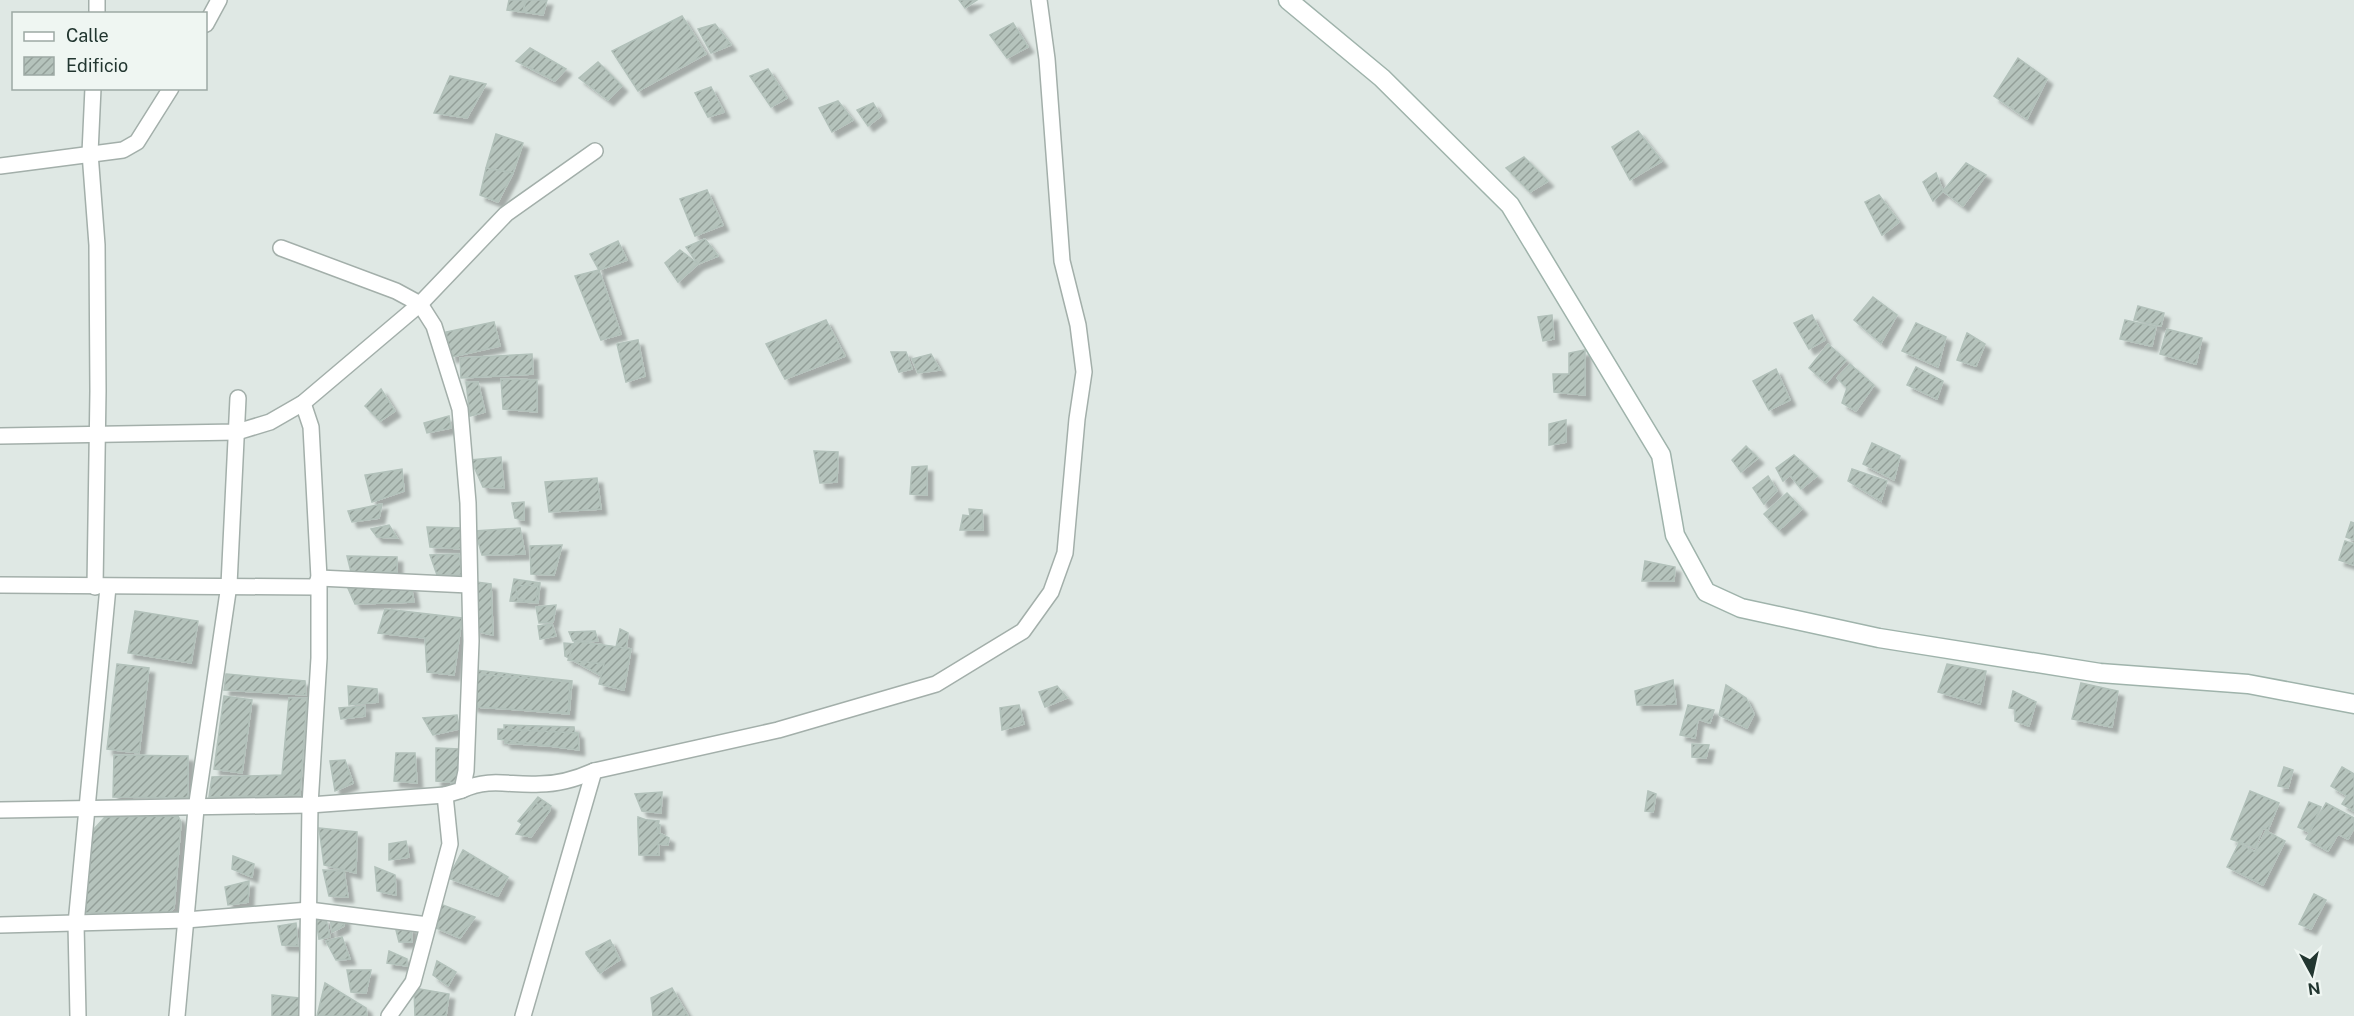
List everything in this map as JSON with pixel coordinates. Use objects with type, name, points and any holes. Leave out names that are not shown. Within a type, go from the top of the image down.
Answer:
[{"type":"street","points":[[207,22],[219,0]]},
{"type":"street","points":[[0,810],[310,806],[445,795],[480,782],[539,784],[568,782],[594,771],[778,730],[936,684],[1023,631],[1051,592],[1065,553],[1077,419],[1084,372],[1078,325],[1062,261],[1047,59],[1039,0]]},
{"type":"street","points":[[1288,0],[1382,78],[1510,205],[1661,455],[1675,535],[1706,592],[1741,608],[1879,638],[2100,673],[2248,684],[2354,704]]},
{"type":"street","points":[[78,1016],[76,924],[101,587],[96,435],[98,245],[90,153],[93,90]]},
{"type":"street","points":[[0,166],[123,150],[137,142],[170,90]]},
{"type":"street","points":[[0,436],[237,432],[270,422],[303,403],[420,304],[506,214],[595,151]]},
{"type":"street","points":[[281,248],[357,274],[420,304],[434,326],[460,409],[468,503],[471,641],[466,771],[462,790]]},
{"type":"street","points":[[177,1016],[196,809],[229,585],[238,398]]},
{"type":"street","points":[[303,403],[311,427],[319,578],[319,658],[310,806],[308,1016]]},
{"type":"street","points":[[319,578],[469,585]]},
{"type":"street","points":[[0,585],[315,587],[319,578]]},
{"type":"street","points":[[523,1016],[594,771]]},
{"type":"street","points":[[389,1016],[412,982],[450,844],[445,795]]},
{"type":"street","points":[[0,925],[186,920],[309,910],[428,925]]},
{"type":"building","points":[[509,0],[526,0],[523,12],[507,10]]},
{"type":"building","points":[[526,0],[547,0],[543,15],[523,12]]},
{"type":"building","points":[[959,0],[977,0],[965,8]]},
{"type":"building","points":[[682,16],[706,54],[638,91],[612,51]]},
{"type":"building","points":[[1013,23],[1028,47],[1007,58],[990,35]]},
{"type":"building","points":[[715,24],[731,45],[711,53],[698,29]]},
{"type":"building","points":[[530,48],[566,69],[555,81],[516,61]]},
{"type":"building","points":[[2018,58],[2047,79],[2027,119],[1994,96]]},
{"type":"building","points":[[598,62],[622,86],[608,100],[579,78]]},
{"type":"building","points":[[768,69],[787,98],[771,107],[750,76]]},
{"type":"building","points":[[450,76],[486,84],[467,118],[434,113]]},
{"type":"building","points":[[711,87],[724,112],[708,117],[695,93]]},
{"type":"building","points":[[838,101],[853,120],[832,132],[819,108]]},
{"type":"building","points":[[873,103],[881,116],[868,126],[857,110]]},
{"type":"building","points":[[1638,131],[1662,161],[1630,180],[1612,147]]},
{"type":"building","points":[[496,134],[523,143],[513,173],[486,168]]},
{"type":"building","points":[[1524,157],[1548,181],[1530,192],[1506,168]]},
{"type":"building","points":[[1966,163],[1986,175],[1963,206],[1943,191]]},
{"type":"building","points":[[486,168],[513,173],[498,202],[480,195]]},
{"type":"building","points":[[1936,173],[1943,191],[1933,201],[1923,182]]},
{"type":"building","points":[[707,190],[723,225],[695,236],[680,199]]},
{"type":"building","points":[[1879,195],[1899,222],[1882,235],[1865,202]]},
{"type":"building","points":[[705,239],[718,256],[698,264],[686,247]]},
{"type":"building","points":[[618,241],[627,260],[599,270],[590,254]]},
{"type":"building","points":[[680,250],[698,264],[678,282],[665,263]]},
{"type":"building","points":[[599,270],[621,334],[601,340],[575,276]]},
{"type":"building","points":[[1873,297],[1897,315],[1881,343],[1854,320]]},
{"type":"building","points":[[2138,306],[2164,313],[2161,326],[2134,320]]},
{"type":"building","points":[[1552,315],[1554,339],[1543,341],[1538,317]]},
{"type":"building","points":[[1812,315],[1825,340],[1809,349],[1794,323]]},
{"type":"building","points":[[826,320],[845,356],[785,379],[766,344]]},
{"type":"building","points":[[2125,320],[2156,327],[2152,346],[2120,339]]},
{"type":"building","points":[[494,322],[500,346],[451,357],[446,332]]},
{"type":"building","points":[[1916,323],[1946,337],[1938,367],[1902,351]]},
{"type":"building","points":[[2167,329],[2202,338],[2196,364],[2160,354]]},
{"type":"building","points":[[1967,333],[1985,344],[1976,366],[1957,360]]},
{"type":"building","points":[[638,340],[645,376],[626,382],[617,344]]},
{"type":"building","points":[[1828,344],[1846,360],[1826,383],[1809,368]]},
{"type":"building","points":[[1585,350],[1585,395],[1554,392],[1553,374],[1569,374],[1569,353]]},
{"type":"building","points":[[891,352],[906,352],[912,369],[899,372]]},
{"type":"building","points":[[532,354],[533,374],[461,378],[460,358]]},
{"type":"building","points":[[931,354],[940,370],[918,373],[912,359]]},
{"type":"building","points":[[1850,364],[1874,385],[1856,411],[1842,403],[1847,388],[1837,378]]},
{"type":"building","points":[[1916,367],[1943,381],[1937,399],[1907,385]]},
{"type":"building","points":[[1776,369],[1790,400],[1769,410],[1753,381]]},
{"type":"building","points":[[501,379],[537,380],[537,412],[503,409]]},
{"type":"building","points":[[466,382],[478,382],[485,412],[470,416]]},
{"type":"building","points":[[381,389],[395,411],[380,421],[365,406]]},
{"type":"building","points":[[449,416],[451,428],[427,433],[424,423]]},
{"type":"building","points":[[1566,420],[1566,442],[1549,445],[1549,424]]},
{"type":"building","points":[[1872,443],[1900,456],[1894,480],[1863,464]]},
{"type":"building","points":[[1746,446],[1758,458],[1741,472],[1732,460]]},
{"type":"building","points":[[814,451],[838,452],[837,482],[820,483]]},
{"type":"building","points":[[1794,455],[1817,476],[1801,489],[1790,475],[1783,481],[1776,468]]},
{"type":"building","points":[[501,457],[504,488],[483,487],[471,460]]},
{"type":"building","points":[[927,466],[927,495],[910,494],[912,467]]},
{"type":"building","points":[[402,469],[404,491],[372,502],[365,475]]},
{"type":"building","points":[[1852,469],[1887,481],[1881,501],[1848,481]]},
{"type":"building","points":[[1768,476],[1777,491],[1764,504],[1753,488]]},
{"type":"building","points":[[597,478],[601,509],[549,512],[545,482]]},
{"type":"building","points":[[1787,493],[1802,509],[1779,530],[1764,514]]},
{"type":"building","points":[[524,502],[524,520],[515,518],[512,503]]},
{"type":"building","points":[[382,504],[379,518],[352,522],[348,511]]},
{"type":"building","points":[[969,509],[982,510],[983,530],[960,530],[963,515],[970,516]]},
{"type":"building","points":[[2351,522],[2354,523],[2354,540],[2346,537]]},
{"type":"building","points":[[389,525],[397,538],[377,537],[371,529]]},
{"type":"building","points":[[427,527],[466,528],[465,549],[430,547]]},
{"type":"building","points":[[520,528],[525,554],[482,555],[475,531]]},
{"type":"building","points":[[2345,541],[2354,544],[2354,565],[2339,560]]},
{"type":"building","points":[[562,545],[554,575],[531,574],[530,546]]},
{"type":"building","points":[[459,554],[462,575],[437,575],[430,555]]},
{"type":"building","points":[[347,556],[397,557],[397,572],[351,572]]},
{"type":"building","points":[[1645,561],[1675,567],[1674,581],[1642,581]]},
{"type":"building","points":[[514,579],[540,583],[538,603],[510,601]]},
{"type":"building","points":[[476,582],[491,584],[493,635],[475,631]]},
{"type":"building","points":[[538,585],[536,602],[518,599],[515,586]]},
{"type":"building","points":[[347,586],[411,586],[414,602],[355,604]]},
{"type":"building","points":[[556,605],[553,622],[539,623],[536,607]]},
{"type":"building","points":[[385,609],[462,618],[454,675],[427,672],[425,638],[378,633]]},
{"type":"building","points":[[135,611],[198,621],[191,663],[128,653]]},
{"type":"building","points":[[552,624],[556,636],[540,639],[538,626]]},
{"type":"building","points":[[620,629],[628,633],[622,687],[565,656],[564,643],[616,647]]},
{"type":"building","points":[[595,631],[598,641],[573,641],[569,632]]},
{"type":"building","points":[[575,641],[631,649],[624,690],[599,684],[604,664],[568,660]]},
{"type":"building","points":[[117,664],[149,668],[139,753],[107,749]]},
{"type":"building","points":[[1947,664],[1986,671],[1980,704],[1938,692]]},
{"type":"building","points":[[475,670],[572,681],[569,714],[472,706]]},
{"type":"building","points":[[226,674],[305,681],[306,695],[224,690]]},
{"type":"building","points":[[476,674],[570,682],[568,713],[476,707]]},
{"type":"building","points":[[1673,680],[1676,704],[1637,705],[1635,691]]},
{"type":"building","points":[[2081,683],[2118,691],[2112,727],[2072,719]]},
{"type":"building","points":[[1726,685],[1746,698],[1754,714],[1747,728],[1719,715]]},
{"type":"building","points":[[348,686],[377,689],[378,702],[349,705]]},
{"type":"building","points":[[1057,686],[1067,698],[1045,707],[1039,692]]},
{"type":"building","points":[[2013,691],[2036,702],[2029,726],[2015,721],[2015,709],[2009,708]]},
{"type":"building","points":[[224,696],[252,700],[242,773],[214,769]]},
{"type":"building","points":[[289,698],[307,698],[300,795],[209,797],[212,777],[282,775]]},
{"type":"building","points":[[1019,705],[1024,724],[1002,730],[1000,708]]},
{"type":"building","points":[[1688,705],[1714,710],[1710,723],[1698,719],[1695,738],[1680,735]]},
{"type":"building","points":[[365,706],[365,716],[341,719],[339,708]]},
{"type":"building","points":[[457,715],[459,729],[433,735],[423,718]]},
{"type":"building","points":[[504,725],[574,727],[577,748],[505,743]]},
{"type":"building","points":[[498,729],[578,733],[579,750],[498,739]]},
{"type":"building","points":[[1692,744],[1709,745],[1706,758],[1692,757]]},
{"type":"building","points":[[436,748],[460,749],[457,783],[436,781]]},
{"type":"building","points":[[396,753],[415,753],[417,783],[394,781]]},
{"type":"building","points":[[114,755],[188,756],[188,798],[113,797]]},
{"type":"building","points":[[345,760],[353,783],[335,791],[330,761]]},
{"type":"building","points":[[2284,767],[2293,770],[2288,788],[2278,786]]},
{"type":"building","points":[[2342,767],[2354,774],[2354,811],[2342,804],[2347,796],[2331,786]]},
{"type":"building","points":[[1648,791],[1656,794],[1653,812],[1645,811]]},
{"type":"building","points":[[2250,791],[2279,803],[2268,830],[2263,828],[2255,848],[2231,839]]},
{"type":"building","points":[[662,792],[661,813],[642,811],[635,794]]},
{"type":"building","points":[[538,797],[551,806],[532,831],[518,821]]},
{"type":"building","points":[[2309,802],[2321,807],[2309,832],[2298,827]]},
{"type":"building","points":[[535,803],[550,810],[531,837],[516,834]]},
{"type":"building","points":[[2326,803],[2354,818],[2354,828],[2348,839],[2338,834],[2328,851],[2306,839]]},
{"type":"building","points":[[178,816],[181,822],[174,908],[169,912],[85,913],[93,830],[105,817]]},
{"type":"building","points":[[638,817],[660,825],[658,853],[639,854]]},
{"type":"building","points":[[638,819],[659,821],[657,832],[669,838],[668,845],[658,844],[659,855],[639,855]]},
{"type":"building","points":[[319,828],[357,832],[356,873],[324,865]]},
{"type":"building","points":[[2266,831],[2285,841],[2263,885],[2227,867],[2239,843],[2255,852]]},
{"type":"building","points":[[406,841],[409,857],[389,860],[389,844]]},
{"type":"building","points":[[463,850],[508,877],[498,896],[448,878]]},
{"type":"building","points":[[233,856],[254,864],[252,877],[232,869]]},
{"type":"building","points":[[375,867],[395,875],[396,895],[377,891]]},
{"type":"building","points":[[323,870],[344,871],[348,897],[329,896]]},
{"type":"building","points":[[249,881],[248,902],[228,905],[225,887]]},
{"type":"building","points":[[2314,894],[2326,900],[2311,929],[2299,924]]},
{"type":"building","points":[[440,904],[475,917],[460,938],[434,927]]},
{"type":"building","points":[[330,917],[344,918],[344,926],[332,932]]},
{"type":"building","points":[[316,919],[326,919],[330,937],[319,939]]},
{"type":"building","points":[[296,923],[298,946],[282,945],[278,926]]},
{"type":"building","points":[[395,926],[411,927],[412,942],[399,942]]},
{"type":"building","points":[[342,937],[350,959],[336,960],[326,941]]},
{"type":"building","points":[[610,940],[620,960],[598,971],[586,952]]},
{"type":"building","points":[[613,945],[619,960],[600,973],[586,954]]},
{"type":"building","points":[[389,951],[407,959],[407,966],[387,963]]},
{"type":"building","points":[[437,961],[456,972],[448,986],[433,975]]},
{"type":"building","points":[[347,970],[371,970],[366,993],[351,992]]},
{"type":"building","points":[[325,983],[366,1008],[367,1016],[317,1016]]},
{"type":"building","points":[[414,988],[449,994],[446,1016],[415,1016]]},
{"type":"building","points":[[672,988],[688,1016],[653,1016],[651,998]]},
{"type":"building","points":[[272,995],[299,998],[300,1016],[272,1016]]}]
